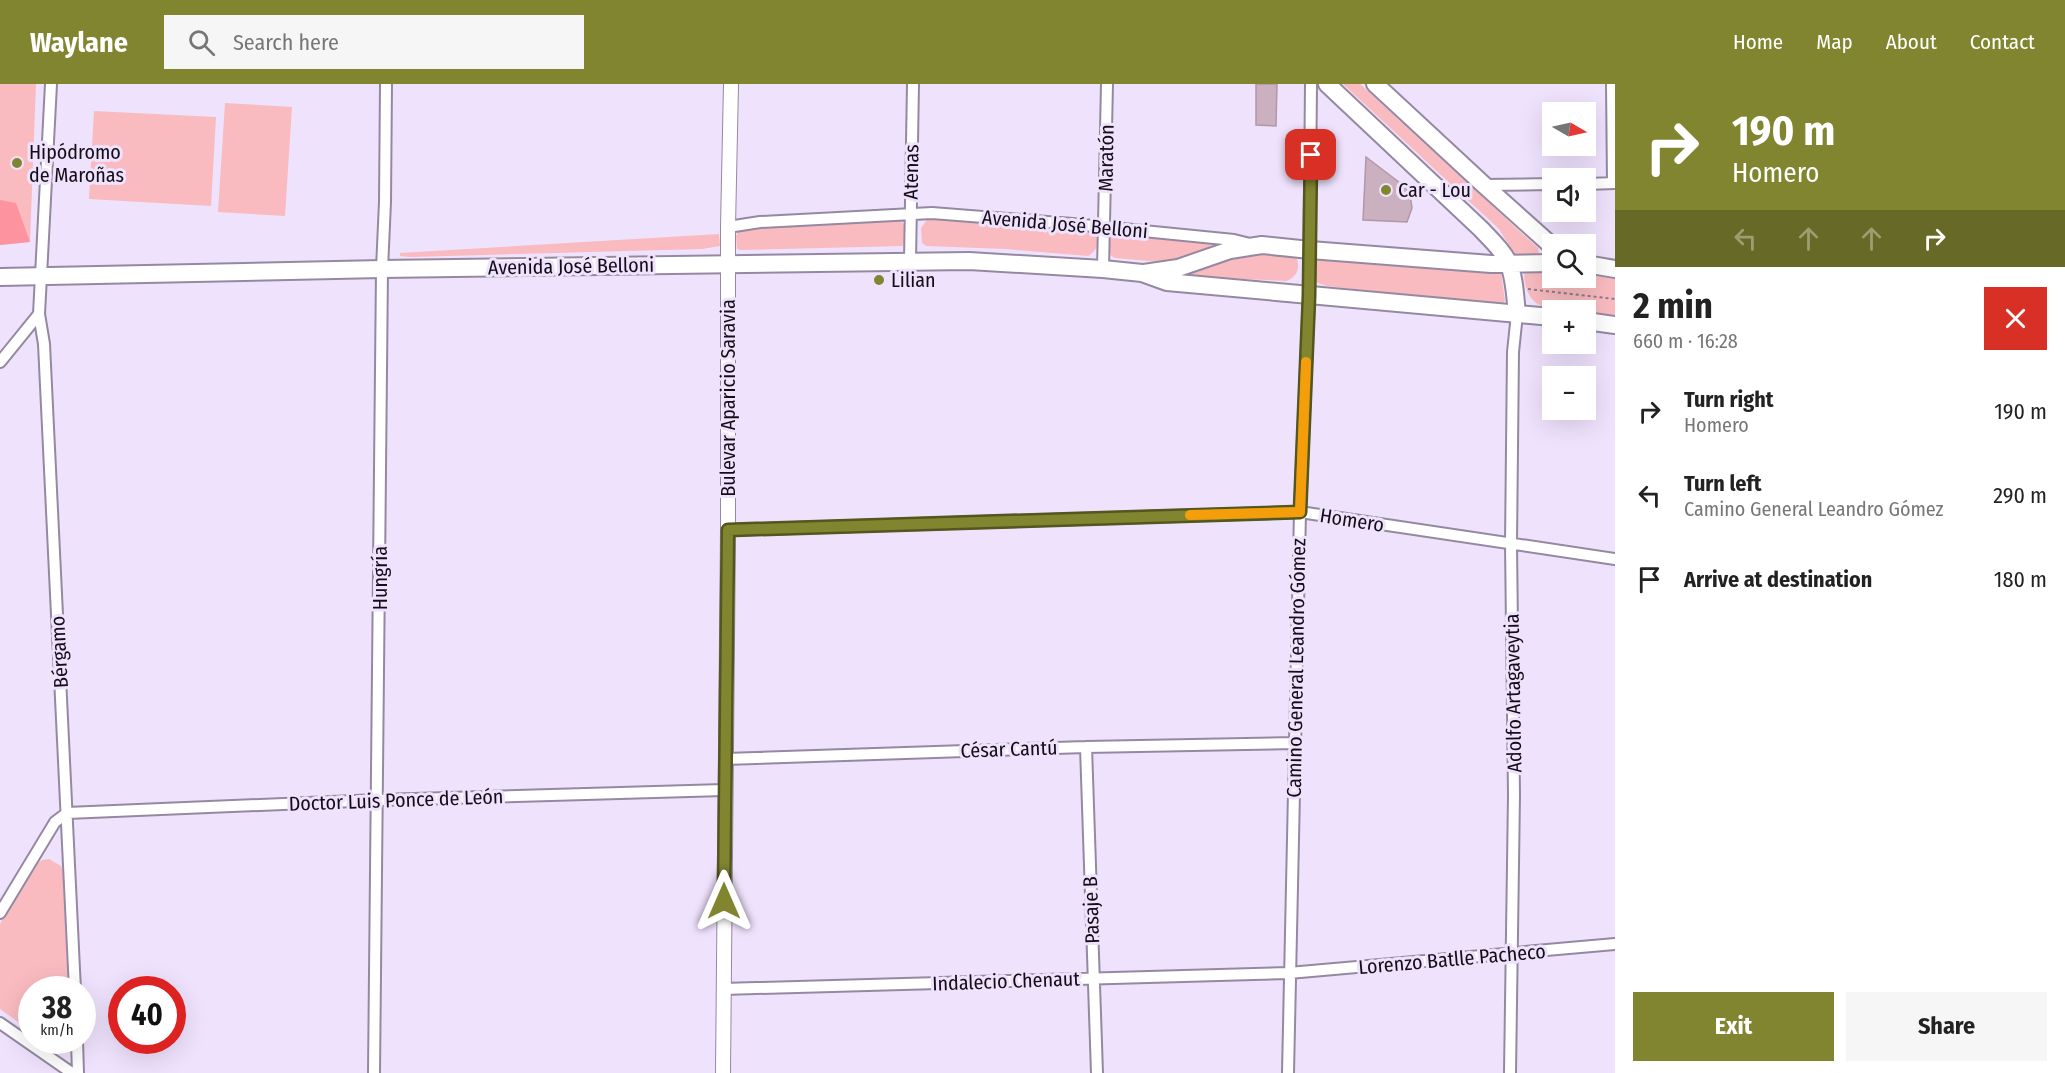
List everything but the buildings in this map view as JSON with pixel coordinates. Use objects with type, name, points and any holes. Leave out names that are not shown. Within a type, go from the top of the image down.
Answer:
[{"type":"main road","points":[[1327,84],[1481,229],[1502,252],[1509,263],[1515,288],[1517,314]]},
{"type":"main road","points":[[1375,84],[1542,237]]},
{"type":"main road","name":"Avenida José Belloni","points":[[0,277],[910,261],[969,261],[1142,273],[1178,268],[1230,250],[1257,245],[1491,264],[1542,263]]},
{"type":"main road","points":[[1596,266],[1615,269]]},
{"type":"main road","name":"Avenida José Belloni","points":[[1142,273],[1167,282],[1542,316]]},
{"type":"main road","points":[[1596,322],[1615,325]]},
{"type":"street","name":"Bérgamo","points":[[51,84],[39,314],[44,344],[74,976]]},
{"type":"street","name":"Hungría","points":[[374,1073],[386,84]]},
{"type":"street","name":"Bulevar Aparicio Saravia","points":[[723,1073],[728,227],[731,84]]},
{"type":"street","name":"Atenas","points":[[910,261],[913,84]]},
{"type":"street","name":"Maratón","points":[[1103,269],[1107,84]]},
{"type":"street","name":"Camino General Leandro Gómez","points":[[1288,1073],[1300,512],[1309,296],[1311,84]]},
{"type":"street","points":[[1596,184],[1614,183],[1612,84]]},
{"type":"street","points":[[1484,186],[1542,184]]},
{"type":"street","name":"Avenida José Belloni","points":[[728,227],[760,222],[932,213],[1104,227],[1234,240],[1257,245]]},
{"type":"street","points":[[0,363],[39,314]]},
{"type":"street","name":"Adolfo Artagaveytia","points":[[1510,1073],[1514,795],[1511,544],[1513,352],[1517,314]]},
{"type":"street","name":"Homero","points":[[728,530],[1300,512],[1615,559]]},
{"type":"street","name":"César Cantú","points":[[724,759],[1086,747],[1294,743]]},
{"type":"street","name":"Pasaje B","points":[[1086,747],[1097,1073]]},
{"type":"street","name":"Doctor Luis Ponce de León","points":[[67,813],[378,800],[724,790]]},
{"type":"street","points":[[0,913],[55,822],[67,813]]},
{"type":"street","name":"Lorenzo Batlle Pacheco","points":[[1289,973],[1615,944]]},
{"type":"street","name":"Indalecio Chenaut","points":[[723,989],[1289,973]]},
{"type":"street","points":[[0,1023],[72,1073]]},
{"type":"street","points":[[77,1054],[78,1073]]},
{"type":"path","points":[[1515,288],[1615,298]]},
{"type":"shaded area","name":"Hipódromo de Maroñas","points":[[0,84],[36,84],[30,242],[0,245]]},
{"type":"shaded area","points":[[1343,84],[1360,84],[1538,248],[1539,255],[1515,255],[1499,229]]},
{"type":"shaded area","points":[[225,103],[292,107],[285,216],[218,212]]},
{"type":"shaded area","points":[[94,111],[216,117],[211,206],[89,199]]},
{"type":"shaded area","points":[[0,200],[16,203],[30,242],[0,245]]},
{"type":"shaded area","points":[[891,219],[904,224],[906,239],[902,246],[737,249],[738,232],[747,229]]},
{"type":"shaded area","points":[[927,220],[1086,230],[1096,232],[1098,242],[1094,251],[1088,256],[1005,249],[926,246],[922,243],[921,228]]},
{"type":"shaded area","points":[[1113,232],[1215,242],[1216,244],[1172,263],[1115,258],[1111,256],[1108,248]]},
{"type":"shaded area","points":[[719,234],[720,246],[702,249],[400,256],[400,253]]},
{"type":"shaded area","points":[[1256,248],[1296,257],[1298,268],[1295,275],[1286,281],[1155,275],[1198,271]]},
{"type":"shaded area","points":[[1321,257],[1497,269],[1501,272],[1505,301],[1501,305],[1327,286],[1318,283],[1315,276],[1314,269]]},
{"type":"shaded area","points":[[1542,270],[1542,288],[1596,288],[1596,271],[1615,274],[1615,318],[1596,315],[1596,300],[1542,300],[1542,306],[1537,303],[1526,288],[1524,276],[1526,272]]},
{"type":"shaded area","points":[[49,859],[61,866],[63,871],[67,976],[18,976],[18,1022],[0,1009],[0,924],[30,869],[42,860]]},
{"type":"slow traffic","points":[[1190,515],[1300,512],[1306,362]]},
{"type":"place","name":"Hipódromo de Maroñas","points":[[17,163]]},
{"type":"place","name":"Car - Lou","points":[[1386,190]]},
{"type":"place","name":"Lilian","points":[[879,280]]},
{"type":"route","points":[[724,901],[728,530],[1300,512],[1309,296],[1311,155]]}]
